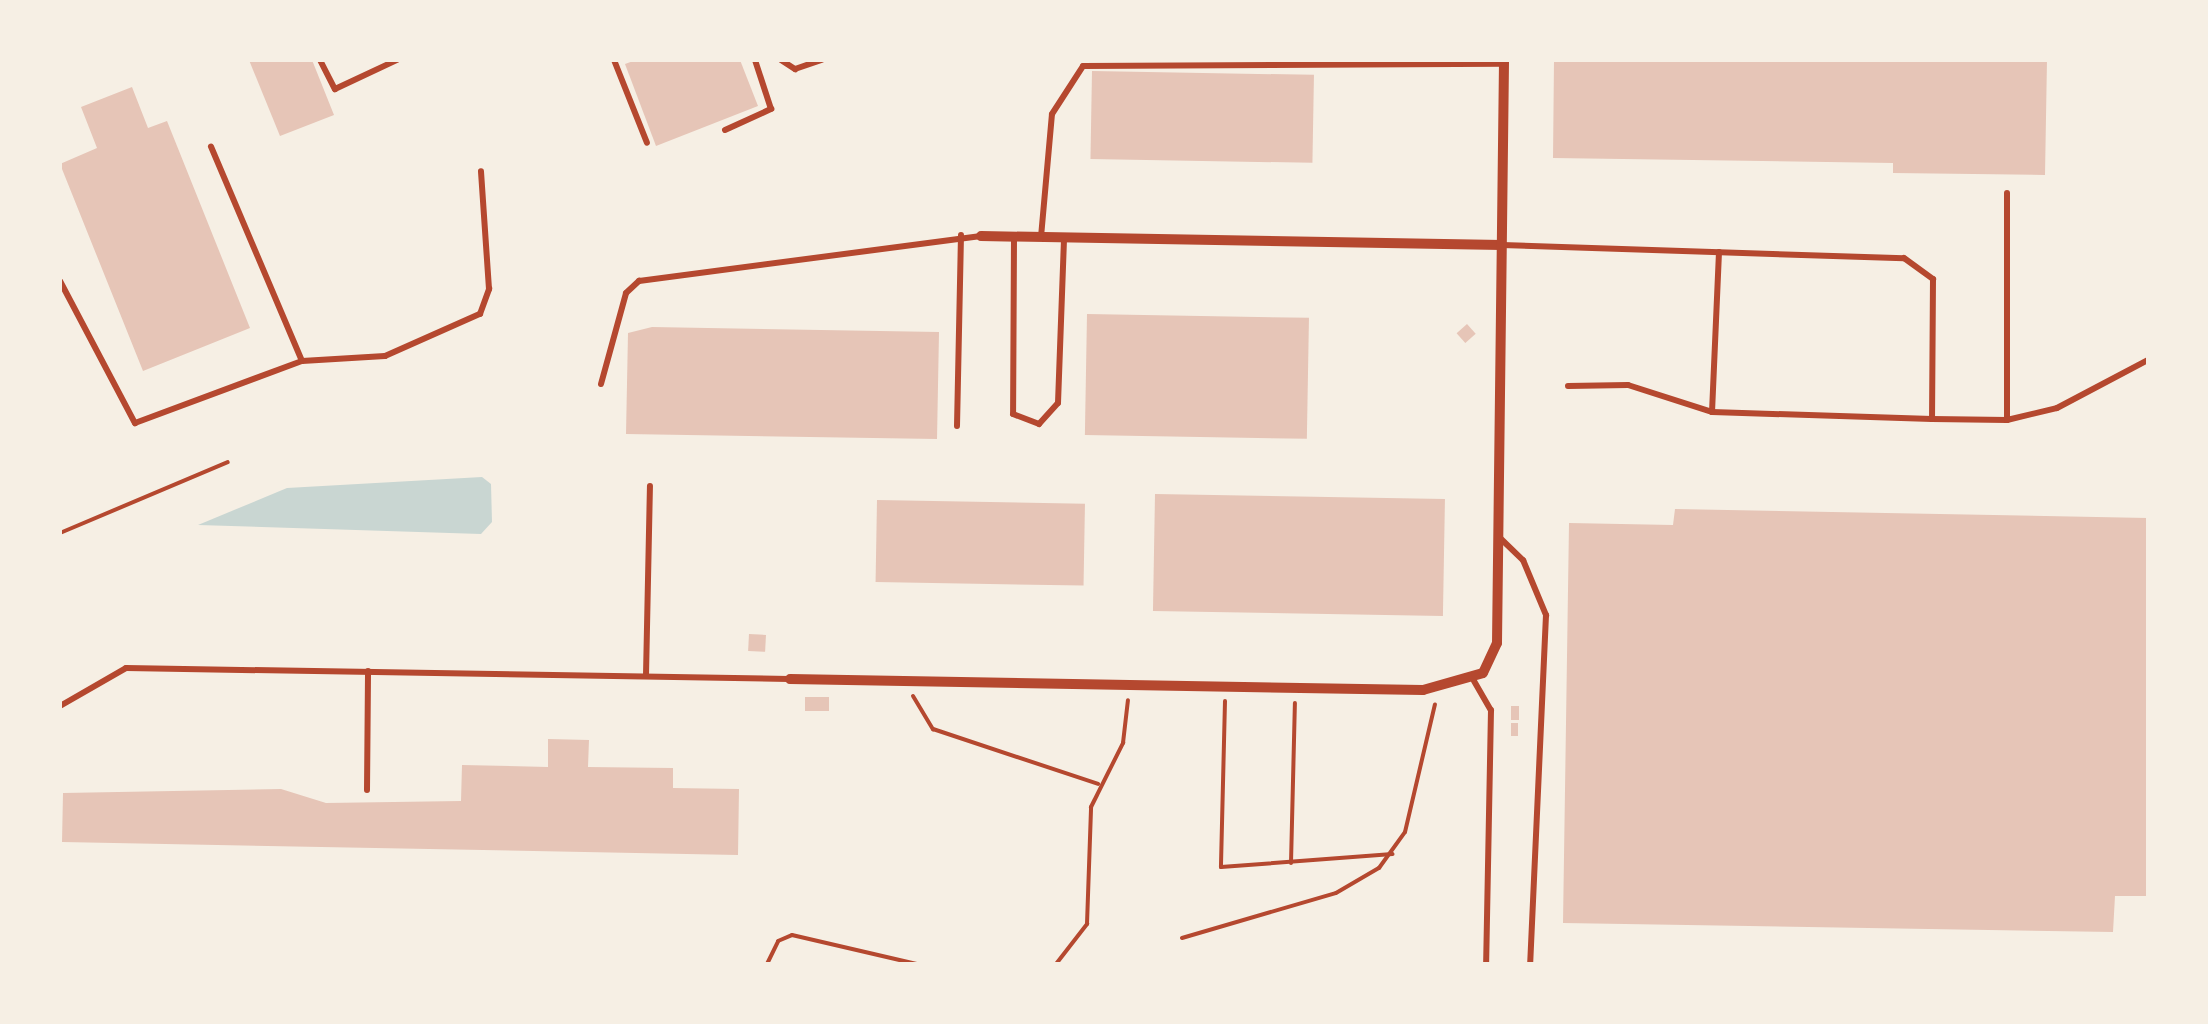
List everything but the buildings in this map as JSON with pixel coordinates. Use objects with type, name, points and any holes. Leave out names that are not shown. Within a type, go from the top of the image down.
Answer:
[{"type":"street","points":[[790,679],[1435,690],[1474,680],[1497,643],[1504,62]]},
{"type":"street","points":[[981,236],[1502,245]]},
{"type":"lane","points":[[320,60],[336,88],[397,60]]},
{"type":"lane","points":[[614,60],[648,143]]},
{"type":"lane","points":[[725,130],[771,110],[755,60]]},
{"type":"lane","points":[[780,60],[795,69],[822,60]]},
{"type":"lane","points":[[1041,237],[1052,114],[1084,66],[1504,62]]},
{"type":"lane","points":[[211,147],[302,361]]},
{"type":"lane","points":[[60,282],[134,423],[302,361],[385,356],[480,314],[489,289],[481,171]]},
{"type":"lane","points":[[2006,193],[2007,420]]},
{"type":"lane","points":[[957,426],[962,235]]},
{"type":"lane","points":[[601,384],[626,293],[639,280],[962,235],[981,236]]},
{"type":"lane","points":[[1014,236],[1012,404],[1027,424],[1049,418],[1058,403],[1064,238]]},
{"type":"lane","points":[[1502,245],[1719,252],[1922,265],[1933,280],[1932,419]]},
{"type":"lane","points":[[1712,412],[1719,252]]},
{"type":"lane","points":[[1568,386],[1628,385],[1712,412],[2007,420],[2057,408],[2148,360]]},
{"type":"lane","points":[[646,675],[650,486]]},
{"type":"lane","points":[[1497,536],[1522,560],[1546,615],[1530,964]]},
{"type":"lane","points":[[60,706],[126,668],[790,679]]},
{"type":"lane","points":[[367,790],[368,671]]},
{"type":"lane","points":[[1474,680],[1491,710],[1486,964]]},
{"type":"path","points":[[60,533],[228,462]]},
{"type":"path","points":[[913,681],[914,706],[933,729],[1098,784]]},
{"type":"path","points":[[1056,964],[1087,924],[1098,784],[1123,742],[1128,685]]},
{"type":"path","points":[[1226,687],[1218,859],[1230,872],[1393,854]]},
{"type":"path","points":[[1291,865],[1295,688]]},
{"type":"path","points":[[1182,938],[1336,893],[1393,854],[1424,774],[1435,690]]},
{"type":"path","points":[[767,964],[778,941],[792,936],[918,964]]},
{"type":"shaded area","points":[[482,477],[491,484],[492,522],[481,534],[198,525],[287,488]]}]
